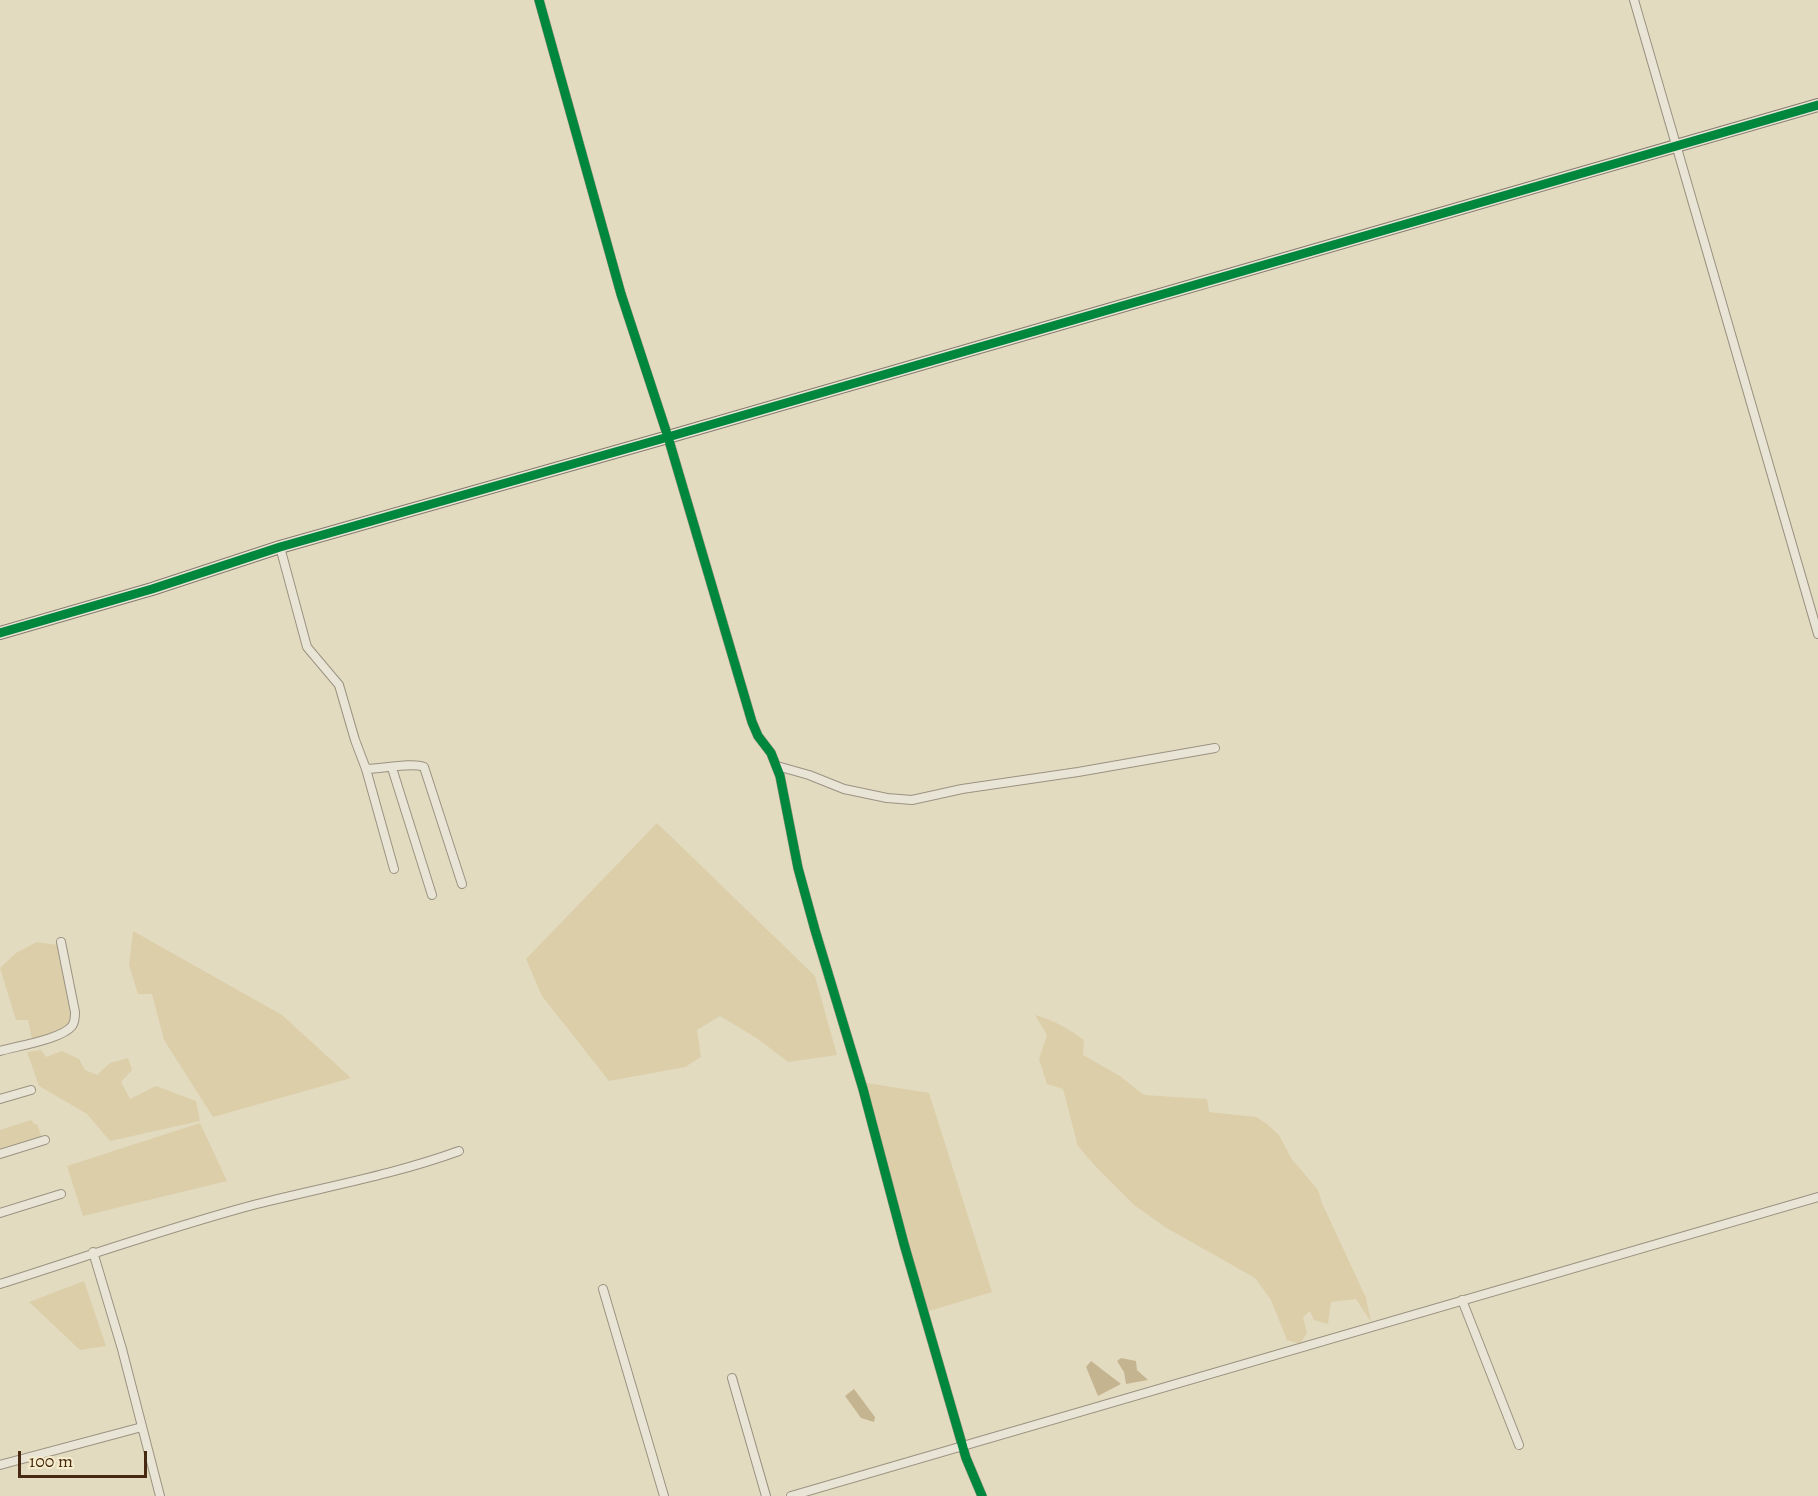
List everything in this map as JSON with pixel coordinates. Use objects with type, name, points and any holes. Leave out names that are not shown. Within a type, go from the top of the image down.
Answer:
[{"type":"street","points":[[539,0],[621,294],[668,437],[752,722],[777,766],[798,868],[812,919],[863,1089],[904,1244],[963,1445],[982,1496]]},
{"type":"street","points":[[1634,0],[1818,634]]},
{"type":"street","points":[[0,633],[152,589],[280,547],[1818,105]]},
{"type":"street","points":[[280,547],[307,647],[339,685],[366,769],[394,869]]},
{"type":"street","points":[[777,766],[809,775],[844,789],[887,798],[912,800],[962,789],[1215,748]]},
{"type":"street","points":[[366,769],[413,765],[424,767],[462,884]]},
{"type":"street","points":[[392,768],[432,895]]},
{"type":"street","points":[[0,1051],[54,1036],[72,1026],[75,1012],[61,942]]},
{"type":"street","points":[[0,1099],[31,1090]]},
{"type":"street","points":[[0,1154],[45,1140]]},
{"type":"street","points":[[0,1284],[93,1252],[255,1204],[415,1166],[459,1151]]},
{"type":"street","points":[[0,1213],[61,1194]]},
{"type":"street","points":[[791,1496],[1818,1197]]},
{"type":"street","points":[[93,1252],[122,1349],[160,1496]]},
{"type":"street","points":[[603,1289],[664,1496]]},
{"type":"street","points":[[1462,1300],[1519,1445]]},
{"type":"street","points":[[732,1378],[766,1496]]},
{"type":"street","points":[[0,1465],[142,1427]]},
{"type":"shaded area","points":[[657,823],[815,976],[837,1055],[788,1062],[758,1039],[720,1016],[697,1030],[701,1057],[685,1067],[609,1081],[542,996],[526,959]]},
{"type":"shaded area","points":[[133,931],[282,1015],[351,1078],[213,1117],[164,1040],[152,994],[138,994],[129,965]]},
{"type":"shaded area","points":[[37,942],[58,945],[71,1019],[63,1029],[32,1039],[28,1020],[16,1020],[0,968],[16,953]]},
{"type":"shaded area","points":[[1035,1015],[1061,1025],[1084,1040],[1083,1055],[1120,1076],[1144,1095],[1207,1099],[1209,1112],[1256,1117],[1267,1124],[1279,1135],[1291,1158],[1318,1190],[1366,1298],[1371,1322],[1356,1299],[1331,1302],[1328,1324],[1314,1320],[1310,1311],[1303,1317],[1307,1333],[1300,1344],[1287,1340],[1271,1300],[1255,1278],[1165,1227],[1134,1205],[1078,1146],[1063,1089],[1047,1084],[1039,1059],[1047,1035]]},
{"type":"shaded area","points":[[41,1050],[46,1057],[62,1051],[79,1059],[85,1070],[97,1075],[110,1063],[128,1058],[132,1070],[121,1082],[130,1099],[156,1086],[196,1101],[200,1121],[110,1141],[87,1114],[39,1086],[27,1052]]},
{"type":"shaded area","points":[[861,1082],[929,1093],[992,1292],[926,1312]]},
{"type":"shaded area","points":[[31,1120],[37,1124],[42,1138],[0,1151],[0,1130]]},
{"type":"shaded area","points":[[200,1123],[227,1181],[83,1216],[67,1166]]},
{"type":"shaded area","points":[[84,1281],[106,1346],[80,1350],[29,1302]]},
{"type":"shaded area","points":[[1121,1358],[1136,1361],[1137,1370],[1148,1380],[1126,1384],[1124,1372],[1117,1361]]},
{"type":"shaded area","points":[[1091,1361],[1121,1384],[1098,1396],[1086,1367]]},
{"type":"shaded area","points":[[854,1389],[875,1417],[874,1422],[861,1418],[845,1396]]},
{"type":"cycle path","points":[[539,0],[621,294],[668,437],[752,722],[758,736],[771,753],[780,776],[798,868],[815,930],[863,1089],[904,1244],[966,1458],[982,1496]]},
{"type":"cycle path","points":[[0,633],[152,589],[280,547],[1818,105]]}]
